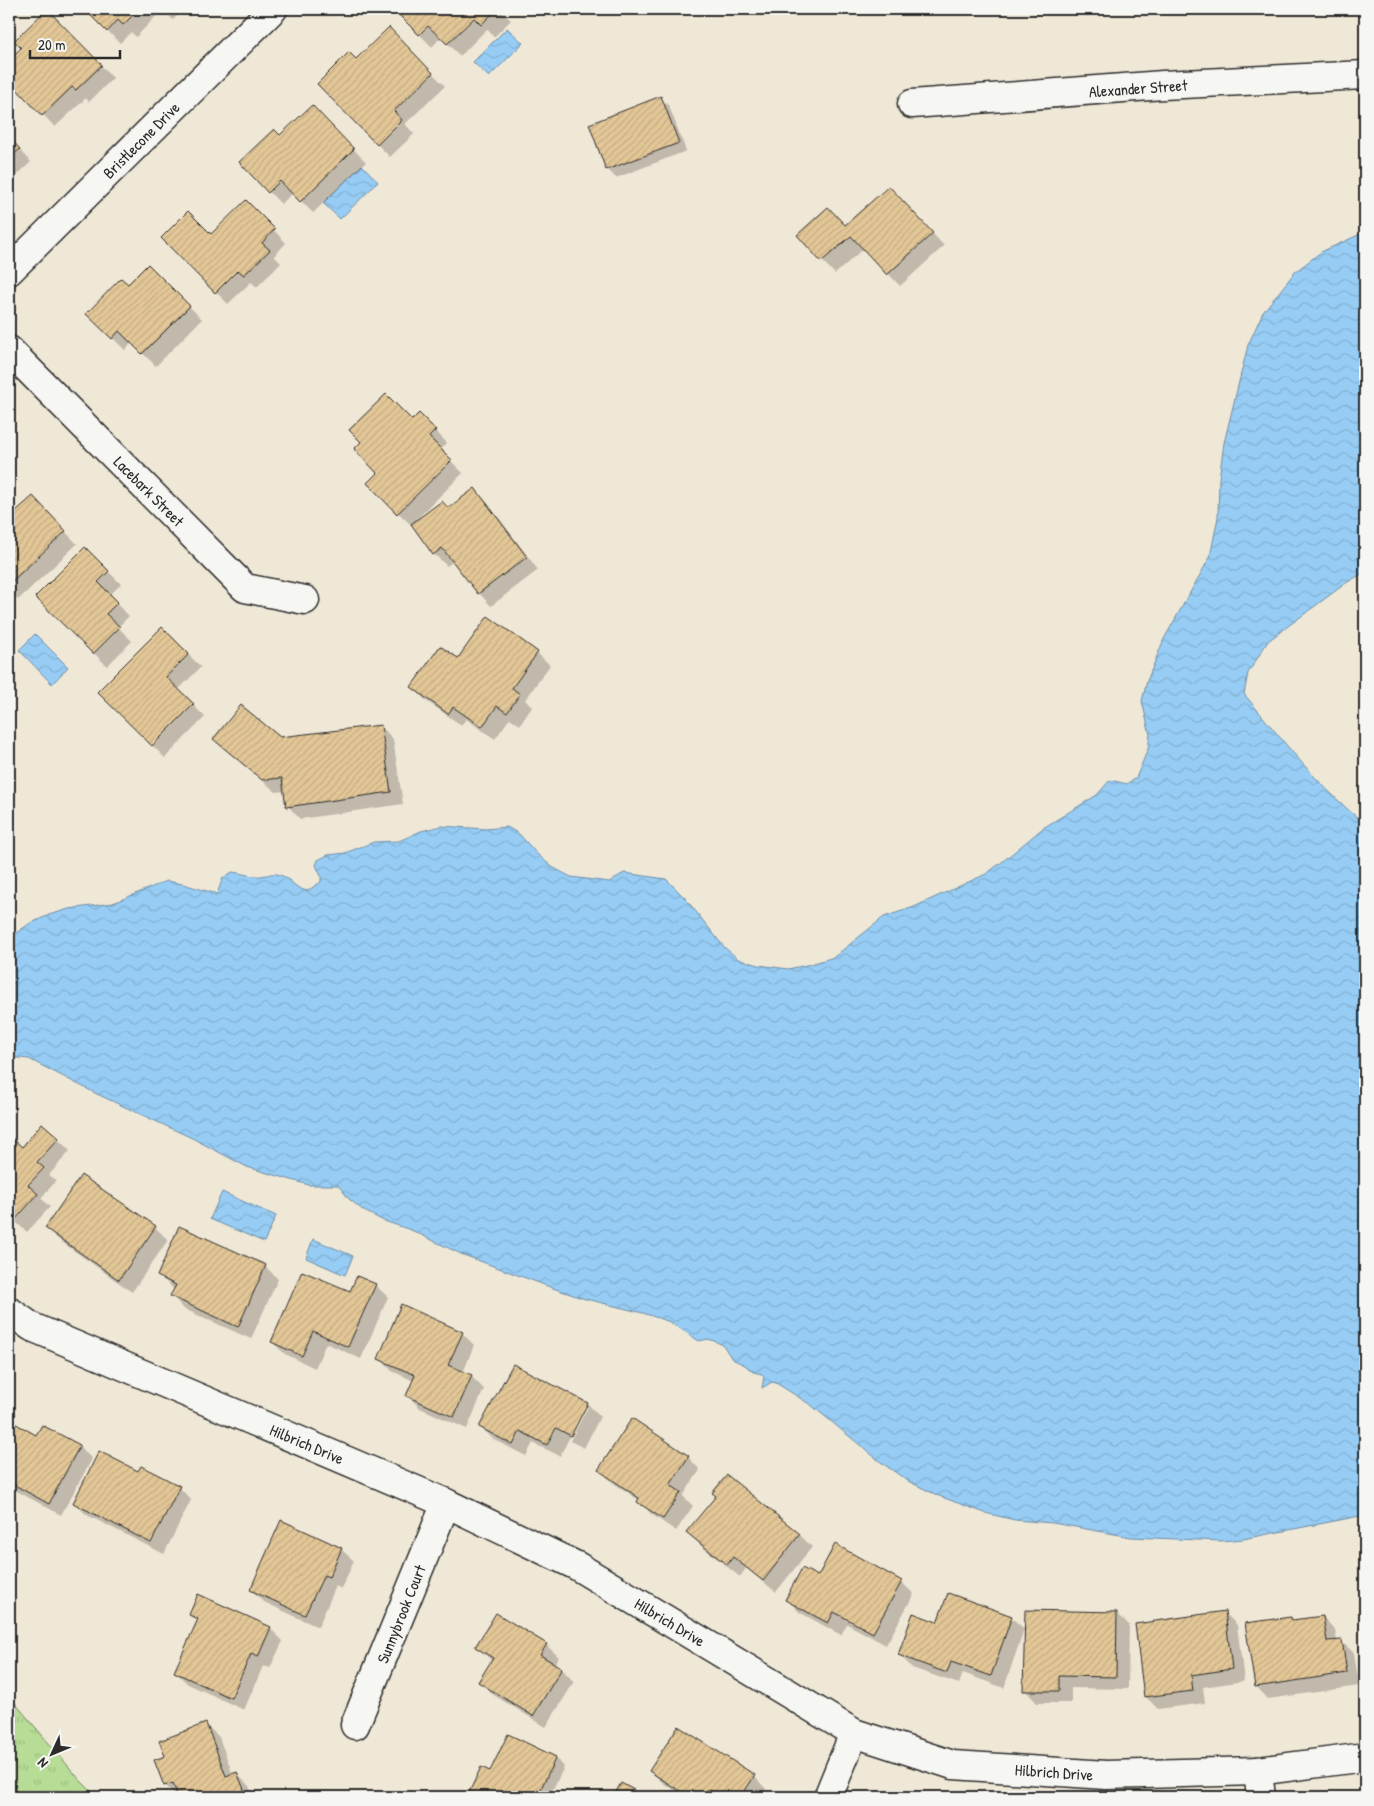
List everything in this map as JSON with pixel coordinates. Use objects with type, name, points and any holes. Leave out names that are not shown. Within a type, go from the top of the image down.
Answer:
[{"type":"street","name":"Bristlecone Drive","points":[[9,272],[273,9]]},
{"type":"street","name":"Alexander Street","points":[[912,104],[1164,85],[1365,75]]},
{"type":"street","name":"Lacebark Street","points":[[9,350],[245,588],[305,600]]},
{"type":"street","name":"Hilbrich Drive","points":[[9,1311],[32,1327],[446,1503],[577,1566],[854,1733],[953,1765],[1259,1784],[1365,1757]]},
{"type":"street","name":"Sunnybrook Court","points":[[355,1725],[446,1503]]},
{"type":"street","points":[[828,1797],[854,1733]]},
{"type":"green space","points":[[9,1696],[80,1780],[97,1797],[9,1797]]},
{"type":"water","points":[[507,28],[523,43],[489,77],[473,62]]},
{"type":"water","points":[[362,165],[378,182],[340,219],[323,203]]},
{"type":"water","points":[[1365,232],[1365,572],[1346,583],[1268,641],[1248,673],[1244,694],[1315,777],[1352,814],[1365,821],[1365,1515],[1243,1539],[1221,1541],[1131,1537],[1053,1523],[1015,1520],[985,1513],[939,1496],[908,1481],[882,1463],[811,1405],[776,1383],[772,1382],[762,1388],[764,1377],[762,1374],[753,1372],[745,1365],[732,1359],[723,1345],[708,1339],[699,1341],[670,1322],[643,1313],[582,1298],[461,1254],[411,1230],[384,1221],[364,1211],[349,1199],[338,1185],[309,1185],[247,1167],[192,1138],[97,1094],[29,1059],[9,1057],[9,938],[29,924],[69,909],[113,903],[167,881],[217,894],[223,878],[232,872],[258,876],[277,874],[307,891],[321,882],[321,876],[316,865],[318,860],[328,855],[345,853],[374,842],[399,841],[421,831],[441,826],[486,829],[507,827],[519,834],[552,867],[571,877],[609,882],[624,873],[666,879],[685,898],[724,947],[738,959],[759,965],[788,969],[834,957],[884,917],[914,907],[986,874],[1043,828],[1097,795],[1110,780],[1127,784],[1136,778],[1148,749],[1150,735],[1142,701],[1147,681],[1164,639],[1210,557],[1218,517],[1219,479],[1224,443],[1248,345],[1263,312],[1295,272],[1321,252]]},
{"type":"water","points":[[35,634],[68,667],[52,684],[19,650]]},
{"type":"water","points":[[222,1192],[276,1216],[264,1242],[210,1219]]},
{"type":"water","points":[[313,1239],[353,1256],[345,1275],[306,1258]]},
{"type":"building","points":[[47,9],[102,65],[76,90],[72,87],[42,116],[9,81],[9,60],[21,48],[14,41]]},
{"type":"building","points":[[84,9],[139,9],[123,25],[118,20],[107,32]]},
{"type":"building","points":[[393,9],[497,9],[481,25],[474,18],[447,44],[428,26],[419,35]]},
{"type":"building","points":[[389,27],[433,73],[394,111],[402,120],[377,145],[317,84],[349,52],[356,59]]},
{"type":"building","points":[[661,96],[679,143],[606,170],[589,124]]},
{"type":"building","points":[[312,105],[354,149],[300,202],[280,181],[268,193],[239,162],[274,129],[280,135]]},
{"type":"building","points":[[9,137],[20,149],[9,159]]},
{"type":"building","points":[[889,186],[933,233],[887,275],[851,236],[821,262],[797,235],[828,207],[845,225]]},
{"type":"building","points":[[246,200],[275,229],[262,243],[270,250],[244,275],[238,270],[215,293],[161,238],[188,211],[211,234]]},
{"type":"building","points":[[148,264],[190,306],[142,354],[119,331],[112,339],[86,314],[121,278],[128,284]]},
{"type":"building","points":[[386,394],[412,420],[419,413],[436,430],[429,437],[452,460],[397,514],[367,483],[377,473],[354,449],[361,442],[349,430]]},
{"type":"building","points":[[475,488],[527,557],[478,594],[442,548],[433,555],[411,524],[442,501],[448,508]]},
{"type":"building","points":[[33,496],[66,531],[9,584],[9,504],[16,511]]},
{"type":"building","points":[[85,547],[109,571],[98,582],[118,602],[106,614],[120,627],[93,654],[35,597]]},
{"type":"building","points":[[488,616],[538,652],[512,688],[520,694],[507,713],[497,706],[482,727],[453,707],[448,714],[411,687],[440,646],[458,658]]},
{"type":"building","points":[[162,627],[189,654],[166,677],[194,704],[152,746],[97,692]]},
{"type":"building","points":[[241,705],[280,737],[381,725],[391,792],[286,807],[282,778],[262,780],[213,739]]},
{"type":"building","points":[[42,1123],[59,1138],[37,1162],[44,1168],[28,1185],[38,1194],[14,1221],[9,1216],[9,1135],[22,1147]]},
{"type":"building","points":[[81,1175],[156,1226],[119,1280],[45,1228]]},
{"type":"building","points":[[179,1226],[266,1265],[238,1327],[170,1296],[176,1285],[157,1276]]},
{"type":"building","points":[[302,1271],[350,1291],[357,1276],[376,1284],[348,1347],[313,1331],[302,1356],[271,1342]]},
{"type":"building","points":[[401,1304],[463,1332],[448,1365],[472,1375],[454,1417],[406,1396],[415,1375],[378,1359]]},
{"type":"building","points":[[513,1364],[588,1403],[571,1436],[556,1428],[547,1445],[520,1431],[513,1445],[479,1427]]},
{"type":"building","points":[[632,1418],[689,1456],[670,1485],[681,1492],[663,1519],[637,1502],[639,1498],[598,1470]]},
{"type":"building","points":[[9,1420],[36,1435],[42,1425],[80,1445],[49,1504],[9,1482]]},
{"type":"building","points":[[99,1451],[138,1471],[141,1466],[180,1486],[151,1543],[73,1503]]},
{"type":"building","points":[[727,1475],[800,1534],[763,1581],[733,1557],[727,1565],[686,1532],[716,1496],[712,1493]]},
{"type":"building","points":[[281,1520],[342,1548],[329,1577],[324,1575],[305,1615],[250,1590]]},
{"type":"building","points":[[835,1544],[902,1581],[873,1633],[834,1612],[828,1623],[785,1600],[802,1568],[818,1576]]},
{"type":"building","points":[[948,1593],[1012,1616],[991,1676],[951,1662],[947,1673],[898,1655],[913,1613],[937,1622]]},
{"type":"building","points":[[198,1594],[271,1627],[258,1657],[251,1654],[231,1698],[174,1672],[198,1619],[189,1615]]},
{"type":"building","points":[[1365,1608],[1365,1639],[1361,1609]]},
{"type":"building","points":[[1025,1610],[1117,1612],[1116,1677],[1059,1676],[1059,1691],[1023,1691]]},
{"type":"building","points":[[1225,1611],[1232,1669],[1191,1675],[1193,1691],[1144,1697],[1135,1624]]},
{"type":"building","points":[[496,1613],[547,1644],[540,1655],[562,1668],[533,1716],[478,1682],[493,1658],[475,1647]]},
{"type":"building","points":[[1323,1616],[1327,1641],[1342,1640],[1347,1673],[1255,1687],[1245,1623],[1291,1617],[1292,1620]]},
{"type":"building","points":[[206,1723],[226,1776],[237,1772],[247,1797],[178,1797],[173,1783],[164,1786],[154,1760],[165,1756],[159,1741]]},
{"type":"building","points":[[678,1726],[755,1775],[741,1797],[721,1797],[708,1789],[702,1797],[689,1797],[649,1771]]},
{"type":"building","points":[[508,1734],[556,1757],[537,1797],[467,1797],[481,1767],[490,1771]]},
{"type":"building","points":[[621,1783],[634,1790],[629,1797],[613,1797]]}]
